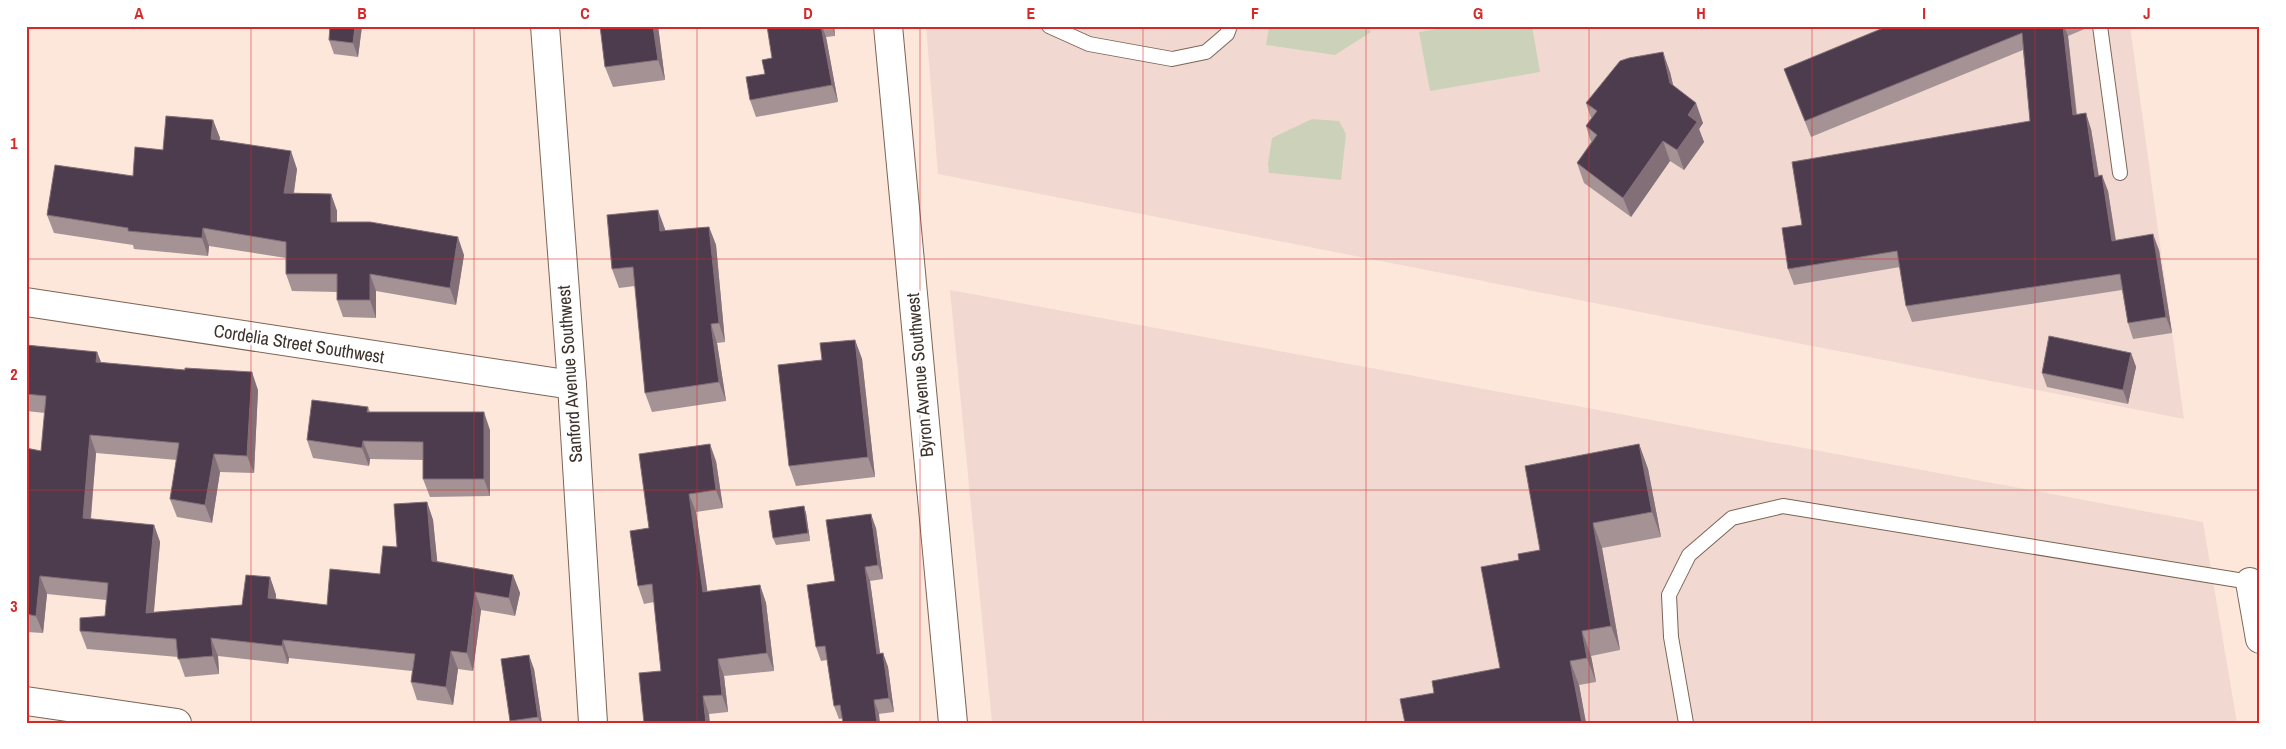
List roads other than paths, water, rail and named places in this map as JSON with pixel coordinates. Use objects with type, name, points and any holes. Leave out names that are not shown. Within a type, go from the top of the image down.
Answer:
[{"type":"street","name":"Sanford Avenue Southwest","points":[[544,26],[572,385],[593,723]]},
{"type":"street","name":"Byron Avenue Southwest","points":[[888,26],[953,723]]},
{"type":"street","name":"Cordelia Street Southwest","points":[[26,302],[572,385]]},
{"type":"street","points":[[2250,582],[2260,639]]},
{"type":"street","points":[[26,701],[177,723]]},
{"type":"lane","points":[[1049,26],[1089,44],[1172,59],[1206,52],[1227,34],[1230,26]]},
{"type":"lane","points":[[2100,26],[2120,173]]},
{"type":"lane","points":[[1686,723],[1670,637],[1669,595],[1689,555],[1732,518],[1783,506],[2250,582]]}]
